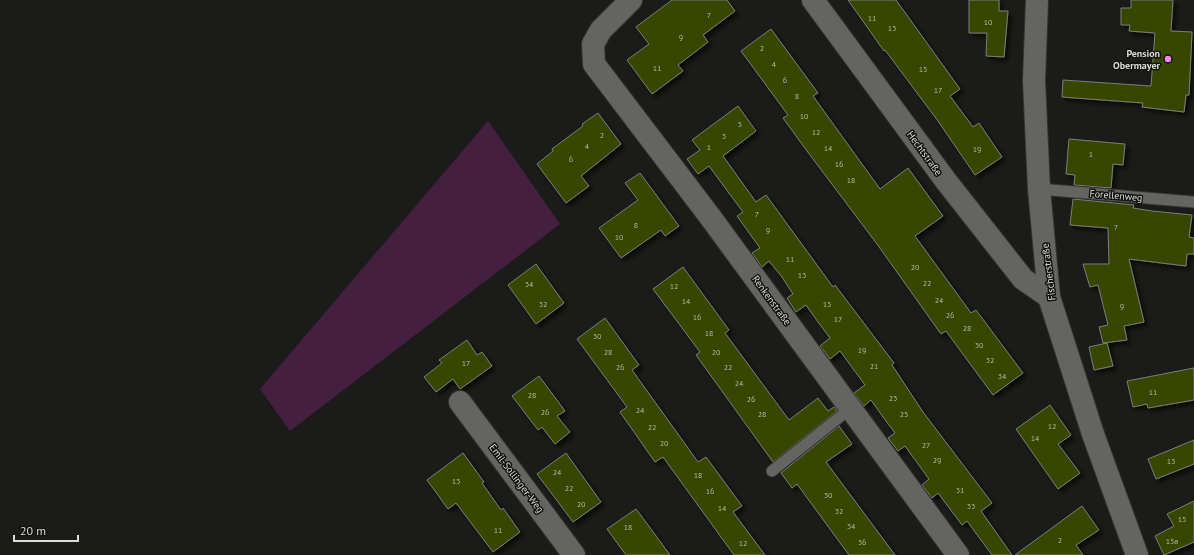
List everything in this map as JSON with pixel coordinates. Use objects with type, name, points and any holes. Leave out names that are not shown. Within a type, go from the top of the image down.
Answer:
[{"type":"street","name":"Renkenstraße","points":[[631,0],[601,30],[593,44],[594,64],[711,218],[958,555]]},
{"type":"street","name":"Hechtstraße","points":[[813,0],[946,181],[1023,279],[1049,297]]},
{"type":"street","name":"Fischerstraße","points":[[1037,0],[1034,81],[1039,189],[1049,297],[1093,434],[1137,555]]},
{"type":"street","name":"Emil-Sollinger-Weg","points":[[460,402],[574,555]]},
{"type":"lane","name":"Forellenweg","points":[[1039,189],[1194,202]]},
{"type":"lane","points":[[772,471],[851,408]]},
{"type":"shaded area","points":[[488,121],[560,224],[290,431],[260,389]]},
{"type":"building","points":[[672,0],[727,0],[735,11],[703,35],[708,42],[678,65],[683,71],[652,94],[627,60],[649,44],[636,27]]},
{"type":"building","points":[[848,0],[896,0],[960,89],[950,96],[973,127],[979,123],[1002,157],[975,175],[938,121],[885,50],[884,51]]},
{"type":"building","points":[[969,0],[999,0],[999,11],[1008,11],[1004,57],[986,56],[987,33],[969,33]]},
{"type":"building","points":[[1131,0],[1173,0],[1171,31],[1192,32],[1189,95],[1186,95],[1184,112],[1142,107],[1143,103],[1062,97],[1063,80],[1151,86],[1155,33],[1129,31],[1130,25],[1121,25],[1121,8],[1131,8]]},
{"type":"building","points":[[771,29],[818,93],[813,96],[880,189],[908,168],[943,216],[915,236],[971,313],[976,310],[1023,373],[993,395],[946,331],[941,334],[877,244],[783,118],[788,115],[741,51]]},
{"type":"building","points":[[738,106],[756,131],[723,156],[756,202],[766,195],[833,287],[835,285],[894,363],[892,365],[923,412],[992,503],[981,511],[1012,555],[992,555],[967,521],[962,525],[938,493],[932,498],[922,485],[929,479],[905,446],[898,451],[888,438],[895,433],[871,400],[864,406],[854,393],[865,385],[840,351],[830,359],[820,346],[830,338],[806,305],[796,312],[787,298],[793,294],[782,277],[769,261],[762,267],[752,253],[760,248],[737,216],[743,212],[709,166],[698,174],[687,159],[700,150],[692,140]]},
{"type":"building","points":[[598,113],[621,144],[581,176],[589,186],[566,203],[537,164],[553,151],[552,149]]},
{"type":"building","points":[[1069,139],[1125,144],[1123,165],[1113,164],[1111,188],[1074,185],[1075,175],[1066,174]]},
{"type":"building","points":[[640,173],[679,226],[665,236],[661,230],[621,258],[599,228],[638,200],[625,183]]},
{"type":"building","points":[[1073,199],[1134,205],[1133,208],[1192,215],[1189,237],[1194,238],[1194,254],[1187,254],[1186,266],[1129,259],[1144,322],[1124,326],[1127,340],[1103,343],[1099,327],[1108,325],[1098,285],[1090,287],[1083,264],[1109,264],[1108,228],[1070,225]]},
{"type":"building","points":[[536,264],[564,303],[536,324],[508,285]]},
{"type":"building","points":[[683,267],[729,330],[725,333],[789,420],[818,398],[828,411],[834,407],[837,411],[773,462],[696,355],[700,352],[653,289]]},
{"type":"building","points":[[605,318],[639,365],[632,370],[698,462],[706,457],[742,506],[733,512],[765,555],[734,555],[663,457],[655,462],[620,412],[627,407],[577,339]]},
{"type":"building","points":[[467,340],[477,355],[482,352],[492,366],[460,389],[453,379],[436,392],[424,377],[442,363],[439,360]]},
{"type":"building","points":[[1107,343],[1113,366],[1094,370],[1089,347]]},
{"type":"building","points":[[1194,368],[1194,400],[1148,408],[1147,404],[1133,407],[1127,381]]},
{"type":"building","points":[[539,376],[565,411],[557,416],[570,432],[555,444],[542,427],[538,430],[512,396]]},
{"type":"building","points":[[1050,405],[1071,435],[1058,444],[1080,473],[1058,489],[1016,429]]},
{"type":"building","points":[[839,426],[852,444],[826,462],[895,555],[849,555],[797,484],[792,488],[781,473]]},
{"type":"building","points":[[1194,440],[1194,464],[1156,479],[1148,459]]},
{"type":"building","points":[[463,453],[484,482],[482,483],[501,510],[503,508],[520,532],[493,552],[456,503],[448,509],[427,480]]},
{"type":"building","points":[[566,453],[601,502],[573,522],[537,474]]},
{"type":"building","points":[[1194,501],[1194,542],[1164,555],[1155,536],[1174,526],[1167,514]]},
{"type":"building","points":[[1082,506],[1099,530],[1076,545],[1083,555],[1015,555]]},
{"type":"building","points":[[636,509],[670,555],[626,555],[607,529]]},
{"type":"place","name":"Pension Obermayer","points":[[1168,59]]}]
